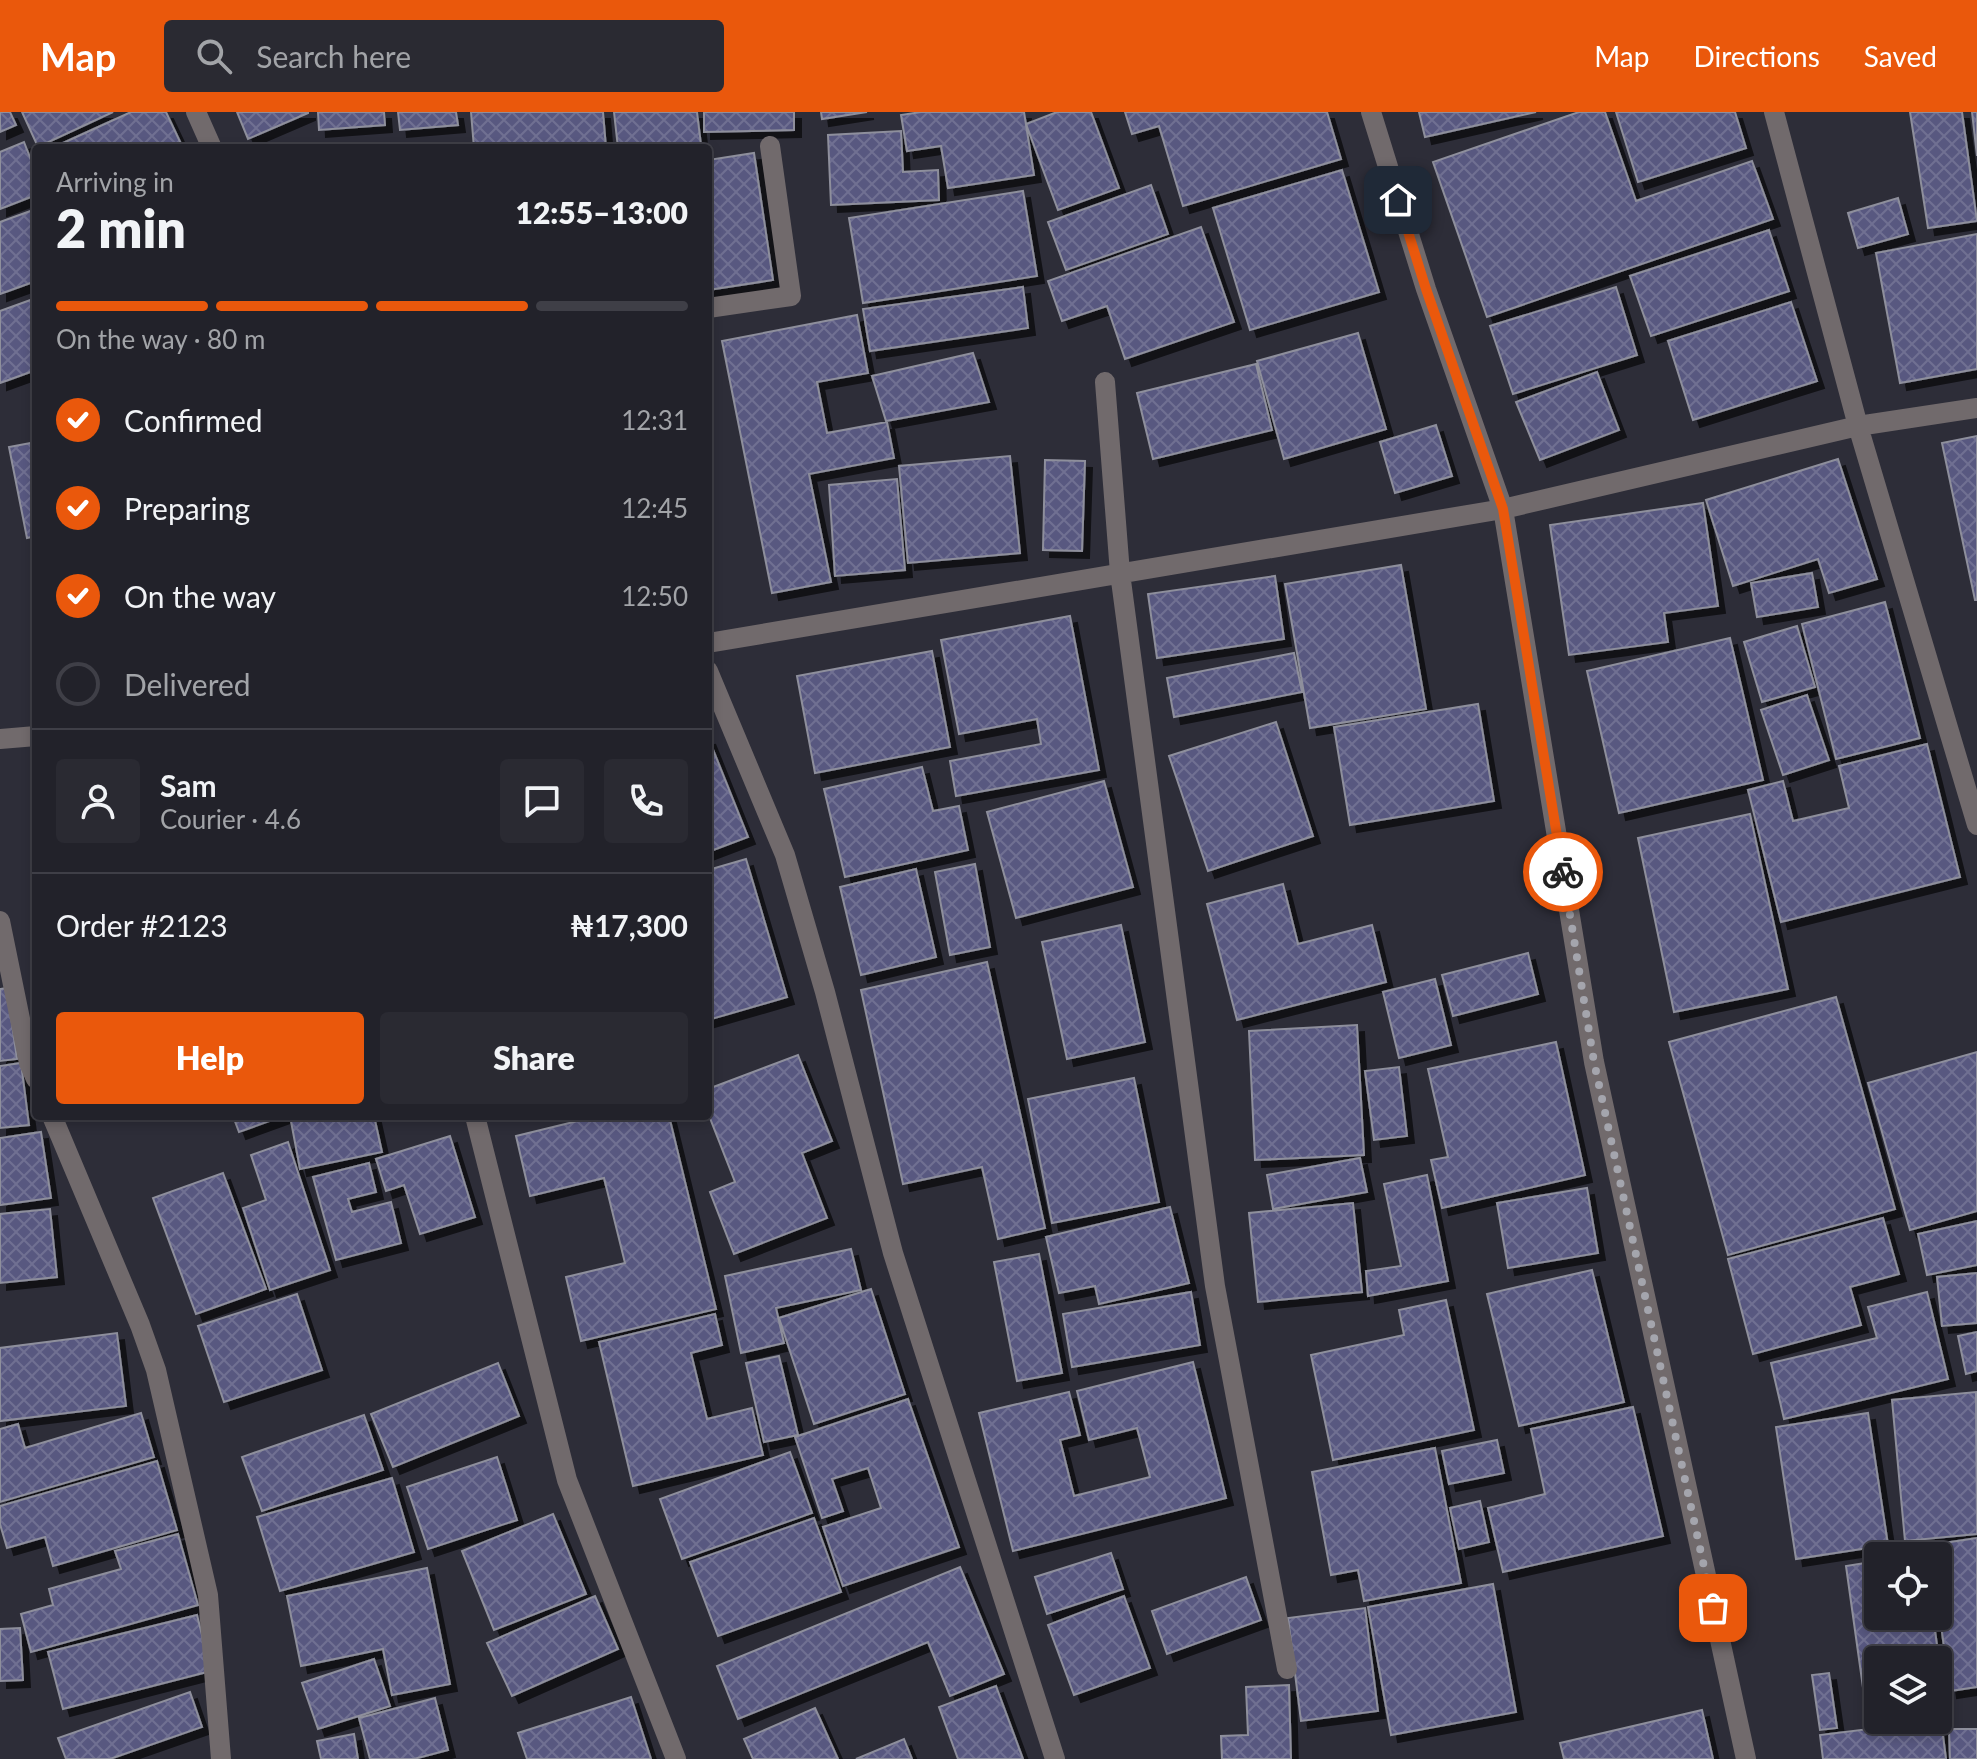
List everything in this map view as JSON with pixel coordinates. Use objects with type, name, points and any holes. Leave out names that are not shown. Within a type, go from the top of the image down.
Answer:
[{"type":"street","points":[[196,112],[210,144]]},
{"type":"street","points":[[1371,112],[1426,289],[1503,509],[1594,1062],[1746,1759]]},
{"type":"street","points":[[1774,112],[1858,426],[1977,825]]},
{"type":"street","points":[[712,307],[791,296],[770,146]]},
{"type":"street","points":[[1105,382],[1120,573],[1215,1286],[1287,1669]]},
{"type":"street","points":[[712,642],[1503,509],[1858,426],[1977,408]]},
{"type":"street","points":[[712,681],[785,855],[825,992],[893,1253],[1055,1759]]},
{"type":"street","points":[[0,739],[32,736]]},
{"type":"street","points":[[0,921],[32,1070]]},
{"type":"street","points":[[54,1120],[156,1370],[208,1595],[221,1759]]},
{"type":"street","points":[[476,1120],[567,1480],[676,1759]]},
{"type":"building","points":[[0,112],[10,112],[16,125],[0,132]]},
{"type":"building","points":[[22,112],[113,112],[44,144],[37,144]]},
{"type":"building","points":[[131,112],[166,112],[181,144],[61,144]]},
{"type":"building","points":[[237,112],[308,112],[308,113],[248,139]]},
{"type":"building","points":[[318,112],[384,112],[385,125],[319,130]]},
{"type":"building","points":[[398,112],[456,112],[458,125],[400,130]]},
{"type":"building","points":[[471,112],[603,112],[606,144],[474,144]]},
{"type":"building","points":[[614,112],[697,112],[701,144],[618,144]]},
{"type":"building","points":[[704,112],[794,112],[794,130],[704,132]]},
{"type":"building","points":[[821,112],[867,112],[822,119]]},
{"type":"building","points":[[921,112],[1024,112],[1034,175],[948,188],[941,146],[907,151],[901,115]]},
{"type":"building","points":[[1057,112],[1091,112],[1119,188],[1058,210],[1026,124]]},
{"type":"building","points":[[1125,112],[1327,112],[1341,159],[1183,206],[1159,126],[1132,134]]},
{"type":"building","points":[[1419,112],[1536,112],[1425,137]]},
{"type":"building","points":[[1579,112],[1605,112],[1636,201],[1752,161],[1773,219],[1487,317],[1433,162]]},
{"type":"building","points":[[1616,112],[1735,112],[1746,148],[1638,182]]},
{"type":"building","points":[[1910,112],[1962,112],[1977,221],[1928,228]]},
{"type":"building","points":[[1972,112],[1977,112],[1977,156]]},
{"type":"building","points":[[901,131],[903,172],[938,170],[939,200],[831,205],[828,135]]},
{"type":"building","points":[[24,142],[32,163],[32,197],[0,209],[0,152]]},
{"type":"building","points":[[754,153],[773,280],[712,289],[712,159]]},
{"type":"building","points":[[1342,170],[1379,292],[1250,330],[1213,208]]},
{"type":"building","points":[[1151,185],[1168,234],[1066,270],[1048,222]]},
{"type":"building","points":[[1023,191],[1037,276],[863,303],[849,218]]},
{"type":"building","points":[[1898,198],[1908,234],[1858,248],[1848,213]]},
{"type":"building","points":[[32,210],[32,282],[0,294],[0,222]]},
{"type":"building","points":[[1201,227],[1234,322],[1125,359],[1107,306],[1062,321],[1048,281]]},
{"type":"building","points":[[1769,230],[1789,291],[1651,336],[1630,276]]},
{"type":"building","points":[[1977,234],[1977,369],[1900,383],[1876,253]]},
{"type":"building","points":[[1023,287],[1028,328],[870,351],[863,309]]},
{"type":"building","points":[[1616,287],[1637,355],[1513,394],[1490,326]]},
{"type":"building","points":[[32,299],[32,371],[0,383],[0,311]]},
{"type":"building","points":[[1791,302],[1817,381],[1693,420],[1668,341]]},
{"type":"building","points":[[857,315],[868,373],[817,382],[827,433],[887,422],[894,458],[809,474],[831,582],[772,593],[722,341]]},
{"type":"building","points":[[1358,333],[1386,429],[1284,459],[1257,361]]},
{"type":"building","points":[[973,353],[989,402],[886,421],[872,376]]},
{"type":"building","points":[[1256,364],[1272,430],[1153,459],[1137,393]]},
{"type":"building","points":[[1597,372],[1619,430],[1540,460],[1516,402]]},
{"type":"building","points":[[1436,425],[1452,476],[1395,493],[1380,442]]},
{"type":"building","points":[[1977,436],[1977,600],[1975,600],[1942,443]]},
{"type":"building","points":[[32,443],[32,537],[27,538],[9,447]]},
{"type":"building","points":[[1010,456],[1020,553],[908,563],[899,466]]},
{"type":"building","points":[[1838,459],[1877,579],[1829,593],[1818,559],[1733,586],[1706,500]]},
{"type":"building","points":[[1045,460],[1085,461],[1082,551],[1043,550]]},
{"type":"building","points":[[897,479],[905,570],[835,576],[829,485]]},
{"type":"building","points":[[1703,503],[1718,606],[1664,613],[1668,642],[1569,655],[1550,525]]},
{"type":"building","points":[[1401,565],[1426,709],[1310,728],[1285,584]]},
{"type":"building","points":[[1812,573],[1818,607],[1757,617],[1751,583]]},
{"type":"building","points":[[1275,576],[1284,639],[1157,658],[1148,594]]},
{"type":"building","points":[[1885,602],[1920,738],[1836,759],[1802,624]]},
{"type":"building","points":[[1070,616],[1099,770],[956,796],[950,761],[1041,744],[1037,719],[959,734],[941,640]]},
{"type":"building","points":[[1797,626],[1815,687],[1762,702],[1744,642]]},
{"type":"building","points":[[1730,638],[1763,780],[1619,813],[1587,671]]},
{"type":"building","points":[[932,651],[950,747],[815,773],[797,676]]},
{"type":"building","points":[[1294,653],[1302,692],[1174,717],[1167,678]]},
{"type":"building","points":[[1807,695],[1829,760],[1783,775],[1761,710]]},
{"type":"building","points":[[1478,704],[1494,801],[1350,825],[1334,727]]},
{"type":"building","points":[[1276,722],[1313,836],[1208,871],[1169,756]]},
{"type":"building","points":[[1927,744],[1960,877],[1781,922],[1748,790],[1783,781],[1793,821],[1849,808],[1839,766]]},
{"type":"building","points":[[712,747],[748,837],[712,850]]},
{"type":"building","points":[[922,767],[933,811],[959,806],[968,850],[845,877],[824,789]]},
{"type":"building","points":[[1104,781],[1133,887],[1016,918],[987,812]]},
{"type":"building","points":[[1750,814],[1788,989],[1674,1012],[1638,838]]},
{"type":"building","points":[[746,859],[787,997],[712,1019],[712,869]]},
{"type":"building","points":[[975,864],[990,947],[950,955],[935,872]]},
{"type":"building","points":[[916,869],[936,957],[861,975],[840,887]]},
{"type":"building","points":[[1283,884],[1298,944],[1372,925],[1386,982],[1237,1020],[1207,904]]},
{"type":"building","points":[[1121,925],[1145,1042],[1067,1059],[1042,942]]},
{"type":"building","points":[[1528,953],[1538,994],[1453,1016],[1442,975]]},
{"type":"building","points":[[987,962],[1045,1228],[998,1239],[982,1167],[903,1184],[861,990]]},
{"type":"building","points":[[1435,979],[1451,1045],[1399,1058],[1383,992]]},
{"type":"building","points":[[7,988],[17,1059],[0,1061],[0,989]]},
{"type":"building","points":[[1836,997],[1895,1209],[1728,1255],[1669,1042]]},
{"type":"building","points":[[1357,1025],[1364,1155],[1255,1160],[1249,1031]]},
{"type":"building","points":[[1556,1042],[1585,1175],[1442,1208],[1431,1160],[1448,1157],[1428,1069]]},
{"type":"building","points":[[1977,1052],[1977,1211],[1910,1230],[1868,1083]]},
{"type":"building","points":[[798,1055],[832,1141],[802,1153],[827,1218],[734,1254],[710,1192],[735,1182],[711,1120],[712,1087]]},
{"type":"building","points":[[21,1063],[29,1125],[0,1128],[0,1066]]},
{"type":"building","points":[[1399,1067],[1407,1136],[1374,1140],[1365,1071]]},
{"type":"building","points":[[1134,1078],[1159,1202],[1052,1223],[1028,1099]]},
{"type":"building","points":[[234,1120],[272,1120],[239,1132]]},
{"type":"building","points":[[291,1120],[375,1120],[382,1152],[300,1169]]},
{"type":"building","points":[[582,1120],[670,1120],[716,1309],[581,1341],[566,1277],[625,1263],[604,1178],[530,1196],[516,1136]]},
{"type":"building","points":[[41,1132],[51,1198],[0,1205],[0,1138]]},
{"type":"building","points":[[450,1136],[475,1217],[420,1234],[404,1185],[386,1191],[376,1159]]},
{"type":"building","points":[[288,1142],[330,1270],[270,1290],[243,1208],[266,1200],[251,1155]]},
{"type":"building","points":[[1360,1158],[1367,1192],[1273,1209],[1267,1175]]},
{"type":"building","points":[[369,1163],[376,1192],[348,1199],[352,1212],[391,1202],[401,1243],[336,1260],[313,1177]]},
{"type":"building","points":[[223,1173],[266,1289],[196,1314],[153,1198]]},
{"type":"building","points":[[1427,1175],[1448,1281],[1368,1296],[1366,1271],[1401,1266],[1384,1184]]},
{"type":"building","points":[[1587,1188],[1598,1253],[1508,1268],[1497,1203]]},
{"type":"building","points":[[1353,1203],[1362,1292],[1258,1302],[1249,1213]]},
{"type":"building","points":[[1170,1207],[1189,1283],[1099,1304],[1095,1286],[1059,1293],[1046,1237]]},
{"type":"building","points":[[50,1209],[57,1277],[0,1283],[0,1214]]},
{"type":"building","points":[[1883,1218],[1899,1274],[1850,1287],[1861,1325],[1753,1354],[1728,1259]]},
{"type":"building","points":[[1977,1221],[1977,1265],[1927,1275],[1918,1234]]},
{"type":"building","points":[[851,1249],[861,1290],[776,1308],[784,1343],[741,1353],[725,1276]]},
{"type":"building","points":[[1039,1254],[1062,1373],[1017,1381],[994,1262]]},
{"type":"building","points":[[1592,1270],[1624,1402],[1519,1426],[1487,1294]]},
{"type":"building","points":[[1977,1273],[1977,1323],[1942,1326],[1937,1277]]},
{"type":"building","points":[[871,1289],[905,1394],[814,1424],[779,1318]]},
{"type":"building","points":[[1191,1292],[1200,1345],[1072,1367],[1063,1314]]},
{"type":"building","points":[[1927,1292],[1948,1379],[1784,1419],[1771,1363],[1877,1338],[1868,1307]]},
{"type":"building","points":[[297,1294],[322,1370],[224,1402],[198,1326]]},
{"type":"building","points":[[1446,1300],[1474,1430],[1333,1460],[1311,1355],[1404,1335],[1399,1310]]},
{"type":"building","points":[[715,1314],[722,1345],[691,1353],[707,1419],[752,1408],[763,1455],[633,1486],[599,1342]]},
{"type":"building","points":[[1977,1332],[1977,1371],[1966,1374],[1958,1336]]},
{"type":"building","points":[[117,1333],[126,1406],[0,1421],[0,1348]]},
{"type":"building","points":[[779,1356],[798,1435],[764,1442],[746,1363]]},
{"type":"building","points":[[1193,1362],[1226,1498],[1013,1551],[979,1413],[1069,1392],[1080,1435],[1060,1440],[1074,1496],[1150,1477],[1137,1428],[1089,1440],[1077,1391]]},
{"type":"building","points":[[498,1363],[519,1416],[393,1467],[371,1414]]},
{"type":"building","points":[[1976,1392],[1977,1534],[1905,1541],[1892,1400]]},
{"type":"building","points":[[908,1399],[959,1547],[843,1586],[823,1527],[881,1508],[868,1468],[832,1479],[843,1511],[822,1518],[795,1437]]},
{"type":"building","points":[[1633,1407],[1663,1536],[1503,1572],[1488,1508],[1545,1494],[1531,1429]]},
{"type":"building","points":[[141,1413],[154,1457],[0,1502],[0,1429],[18,1424],[25,1448]]},
{"type":"building","points":[[1868,1413],[1888,1542],[1864,1542],[1864,1549],[1796,1559],[1776,1427]]},
{"type":"building","points":[[364,1415],[383,1470],[262,1511],[242,1457]]},
{"type":"building","points":[[1497,1440],[1504,1473],[1449,1484],[1442,1451]]},
{"type":"building","points":[[1435,1448],[1461,1583],[1364,1601],[1358,1570],[1331,1575],[1312,1472]]},
{"type":"building","points":[[790,1452],[812,1513],[682,1559],[660,1499]]},
{"type":"building","points":[[497,1457],[517,1520],[428,1549],[407,1487]]},
{"type":"building","points":[[157,1461],[177,1530],[53,1566],[45,1537],[7,1548],[0,1524],[0,1506]]},
{"type":"building","points":[[392,1478],[414,1552],[280,1591],[257,1517]]},
{"type":"building","points":[[1480,1501],[1489,1542],[1459,1549],[1450,1508]]},
{"type":"building","points":[[553,1514],[586,1594],[494,1630],[462,1551]]},
{"type":"building","points":[[814,1518],[841,1592],[718,1636],[690,1562]]},
{"type":"building","points":[[178,1534],[198,1605],[31,1652],[21,1614],[53,1605],[49,1589],[121,1569],[115,1551]]},
{"type":"building","points":[[1977,1538],[1977,1687],[1952,1691],[1952,1646],[1944,1646],[1942,1630],[1952,1630],[1950,1542]]},
{"type":"building","points":[[1111,1553],[1123,1589],[1047,1614],[1035,1577]]},
{"type":"building","points":[[1864,1563],[1864,1630],[1935,1630],[1937,1646],[1864,1646],[1864,1695],[1846,1566]]},
{"type":"building","points":[[960,1567],[1004,1674],[950,1696],[928,1642],[738,1719],[717,1666]]},
{"type":"building","points":[[427,1568],[450,1684],[392,1695],[383,1649],[301,1666],[287,1596]]},
{"type":"building","points":[[1246,1577],[1261,1620],[1167,1654],[1152,1611]]},
{"type":"building","points":[[1493,1584],[1516,1712],[1391,1735],[1368,1607]]},
{"type":"building","points":[[595,1596],[618,1649],[512,1696],[487,1643]]},
{"type":"building","points":[[1124,1596],[1150,1668],[1074,1695],[1048,1625]]},
{"type":"building","points":[[1365,1608],[1378,1711],[1301,1721],[1288,1618]]},
{"type":"building","points":[[197,1615],[211,1671],[63,1709],[48,1652]]},
{"type":"building","points":[[20,1628],[23,1680],[0,1681],[0,1629]]},
{"type":"building","points":[[374,1659],[390,1706],[318,1729],[302,1683]]},
{"type":"building","points":[[1829,1673],[1837,1728],[1820,1730],[1812,1675]]},
{"type":"building","points":[[1289,1685],[1291,1759],[1222,1759],[1221,1736],[1248,1735],[1246,1687]]},
{"type":"building","points":[[996,1686],[1023,1759],[958,1759],[939,1707]]},
{"type":"building","points":[[190,1692],[202,1727],[110,1759],[66,1759],[58,1738]]},
{"type":"building","points":[[631,1697],[651,1759],[527,1759],[518,1733]]},
{"type":"building","points":[[435,1698],[448,1750],[414,1759],[370,1759],[359,1718]]},
{"type":"building","points":[[815,1708],[838,1759],[753,1759],[744,1739]]},
{"type":"building","points":[[1702,1710],[1713,1759],[1564,1759],[1560,1743]]},
{"type":"building","points":[[1952,1729],[1977,1729],[1977,1759],[1950,1759],[1949,1734],[1952,1734]]},
{"type":"building","points":[[1864,1730],[1864,1734],[1943,1734],[1946,1759],[1823,1759],[1820,1735]]},
{"type":"building","points":[[354,1734],[358,1759],[321,1759],[317,1741]]},
{"type":"building","points":[[904,1739],[912,1759],[856,1759]]},
{"type":"way so far","points":[[1563,872],[1594,1062],[1713,1608]]},
{"type":"route","points":[[1398,200],[1503,509],[1563,872]]}]
